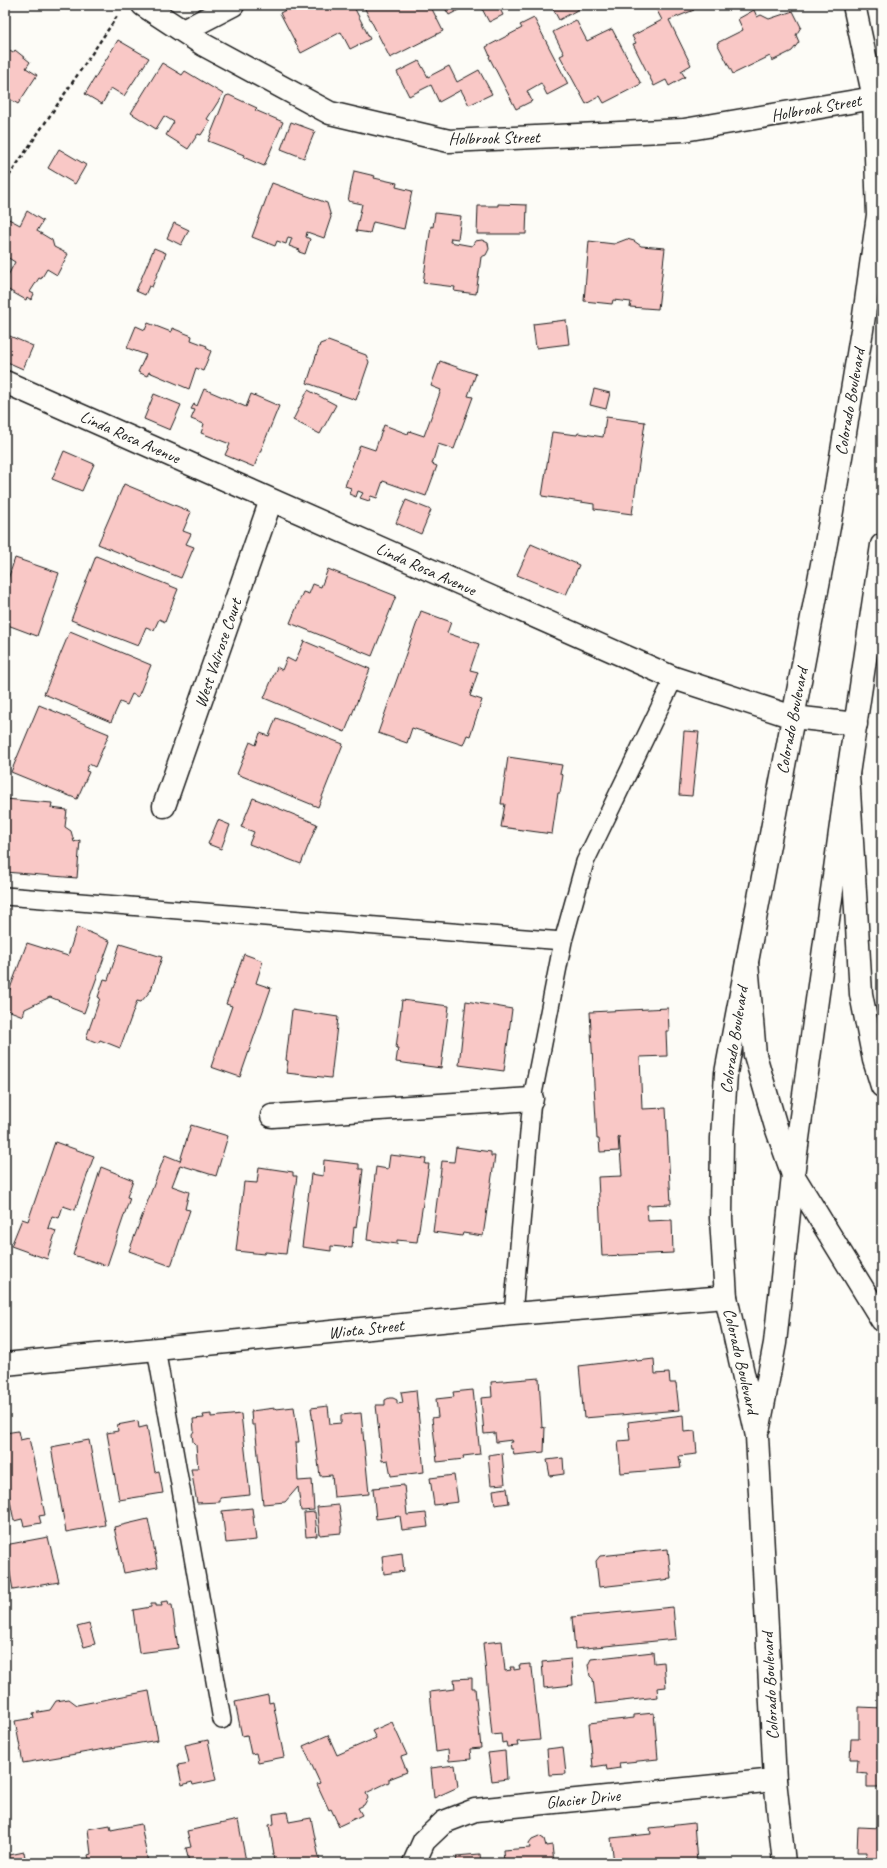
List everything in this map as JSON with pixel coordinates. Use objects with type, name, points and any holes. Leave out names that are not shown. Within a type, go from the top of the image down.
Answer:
[{"type":"main road","name":"Holbrook Street","points":[[143,5],[204,45],[330,113],[449,141],[684,130],[874,98]]},
{"type":"main road","points":[[183,31],[232,5]]},
{"type":"main road","name":"Colorado Boulevard","points":[[784,1863],[775,1780],[758,1436],[726,1298],[721,1218],[722,1138],[726,1073],[832,511],[861,337],[876,223],[874,98],[854,5]]},
{"type":"main road","name":"Linda Rosa Avenue","points":[[5,382],[674,678],[793,717],[856,724]]},
{"type":"main road","name":"West Valirose Court","points":[[164,806],[271,500]]},
{"type":"main road","name":"Colorado Boulevard","points":[[758,1436],[775,1343],[793,1176],[848,774],[882,545]]},
{"type":"main road","points":[[848,774],[861,994],[874,1060],[882,1086]]},
{"type":"main road","points":[[747,963],[755,1055],[776,1127],[793,1176],[882,1320]]},
{"type":"main road","points":[[272,1116],[532,1099]]},
{"type":"main road","name":"Wiota Street","points":[[5,1364],[513,1314],[726,1298]]},
{"type":"main road","name":"Glacier Drive","points":[[414,1863],[424,1840],[444,1822],[475,1810],[775,1780]]},
{"type":"lane","points":[[513,1314],[532,1099],[563,941],[585,862],[674,678]]},
{"type":"lane","points":[[5,896],[563,941]]},
{"type":"lane","points":[[156,1349],[222,1720]]},
{"type":"path","points":[[5,182],[120,12]]},
{"type":"building","points":[[295,5],[353,5],[370,39],[350,49],[341,32],[301,53],[280,13]]},
{"type":"building","points":[[363,5],[430,5],[443,31],[390,58]]},
{"type":"building","points":[[443,5],[468,5],[449,15]]},
{"type":"building","points":[[480,5],[498,5],[503,15],[489,22]]},
{"type":"building","points":[[551,5],[577,5],[579,9],[559,20]]},
{"type":"building","points":[[654,5],[691,5],[694,10],[669,20],[691,65],[681,71],[685,77],[669,86],[666,80],[654,86],[633,44],[636,43],[632,36],[662,20]]},
{"type":"building","points":[[754,10],[757,17],[761,15],[769,19],[793,11],[801,27],[796,35],[799,42],[792,51],[772,61],[770,56],[733,74],[717,43],[743,30],[738,19]]},
{"type":"building","points":[[534,18],[568,84],[547,95],[541,83],[527,91],[532,101],[516,109],[489,57],[490,56],[486,47],[522,28],[520,25]]},
{"type":"building","points":[[576,20],[587,41],[612,29],[641,84],[604,103],[600,96],[586,104],[560,56],[564,54],[553,32]]},
{"type":"building","points":[[118,40],[149,58],[124,96],[111,88],[102,104],[85,94]]},
{"type":"building","points":[[5,48],[13,53],[15,50],[30,62],[26,68],[37,75],[18,104],[5,96]]},
{"type":"building","points":[[419,61],[428,77],[449,66],[457,82],[479,70],[492,94],[469,105],[461,90],[439,102],[431,85],[409,96],[397,72]]},
{"type":"building","points":[[162,63],[182,75],[185,71],[223,94],[207,119],[210,121],[201,135],[198,134],[188,149],[166,135],[174,122],[164,116],[156,129],[131,113]]},
{"type":"building","points":[[229,95],[257,108],[255,110],[283,122],[264,166],[243,157],[244,155],[208,141],[226,96]]},
{"type":"building","points":[[291,122],[315,131],[304,158],[281,149]]},
{"type":"building","points":[[59,149],[86,165],[75,184],[48,168]]},
{"type":"building","points":[[354,171],[375,176],[374,178],[397,183],[396,187],[412,191],[404,229],[373,222],[370,233],[356,231],[362,204],[348,201]]},
{"type":"building","points":[[272,183],[327,203],[331,217],[324,238],[307,232],[306,237],[310,239],[305,254],[299,252],[300,250],[289,246],[292,238],[288,237],[286,244],[277,241],[275,246],[252,237]]},
{"type":"building","points":[[498,204],[527,205],[526,234],[477,234],[478,206],[498,206]]},
{"type":"building","points":[[27,211],[43,221],[37,231],[52,240],[54,247],[68,254],[57,275],[47,269],[41,279],[39,278],[30,292],[34,294],[31,300],[27,297],[26,300],[5,288],[5,281],[15,262],[5,256],[5,249],[7,245],[5,244],[5,217],[20,225]]},
{"type":"building","points":[[435,213],[461,216],[458,239],[451,238],[450,242],[472,246],[475,241],[482,240],[488,243],[489,249],[486,255],[481,257],[476,294],[454,291],[455,287],[423,283],[431,226],[433,227]]},
{"type":"building","points":[[174,223],[189,230],[181,245],[167,238]]},
{"type":"building","points":[[627,239],[634,241],[641,246],[665,248],[658,309],[630,307],[631,302],[613,300],[612,304],[584,301],[589,241],[614,244]]},
{"type":"building","points":[[154,248],[166,253],[152,287],[149,286],[145,295],[136,291]]},
{"type":"building","points":[[566,320],[569,344],[536,348],[533,324]]},
{"type":"building","points":[[148,323],[171,332],[172,328],[192,336],[191,340],[207,346],[206,348],[211,351],[203,371],[196,368],[189,389],[149,372],[147,376],[138,372],[146,355],[127,348],[136,326],[145,330]]},
{"type":"building","points":[[5,334],[33,346],[23,369],[5,361]]},
{"type":"building","points":[[328,341],[366,355],[369,362],[356,400],[307,383],[320,344]]},
{"type":"building","points":[[440,361],[476,374],[468,396],[473,397],[454,449],[438,444],[432,464],[437,466],[426,496],[383,481],[377,498],[371,496],[369,501],[360,498],[363,493],[358,491],[356,497],[349,494],[351,488],[345,486],[360,445],[375,450],[384,425],[408,434],[409,431],[424,436],[441,390],[431,386]]},
{"type":"building","points":[[204,389],[246,407],[251,394],[279,406],[254,467],[225,455],[230,444],[201,433],[204,424],[191,419],[195,410],[191,409],[194,404],[197,406]]},
{"type":"building","points":[[594,389],[610,393],[606,409],[590,405]]},
{"type":"building","points":[[308,390],[336,405],[320,434],[293,420]]},
{"type":"building","points":[[154,394],[181,405],[170,430],[144,419]]},
{"type":"building","points":[[606,417],[645,422],[632,514],[594,509],[594,504],[542,496],[552,432],[577,435],[578,433],[603,437]]},
{"type":"building","points":[[64,451],[94,464],[82,491],[52,479]]},
{"type":"building","points":[[124,484],[191,512],[183,531],[191,534],[186,544],[194,547],[181,578],[98,544]]},
{"type":"building","points":[[406,500],[431,510],[421,534],[396,523]]},
{"type":"building","points":[[531,544],[579,565],[566,595],[517,575]]},
{"type":"building","points":[[96,556],[178,589],[165,622],[159,619],[154,630],[146,627],[138,646],[71,620]]},
{"type":"building","points":[[15,558],[59,573],[37,636],[5,624],[5,588]]},
{"type":"building","points":[[328,569],[396,596],[372,656],[290,623],[303,592],[309,594],[313,584],[321,587]]},
{"type":"building","points":[[421,611],[451,622],[447,633],[479,644],[470,670],[478,672],[470,696],[482,700],[470,736],[467,735],[463,745],[412,728],[407,743],[378,733]]},
{"type":"building","points":[[70,631],[151,665],[138,697],[132,694],[127,705],[120,702],[111,722],[44,694]]},
{"type":"building","points":[[304,641],[370,669],[345,732],[264,698],[277,667],[282,670],[287,658],[295,662]]},
{"type":"building","points":[[39,705],[109,734],[95,767],[89,764],[86,771],[89,772],[77,799],[11,772]]},
{"type":"building","points":[[276,718],[343,744],[318,807],[237,774],[250,742],[256,745],[260,733],[269,736]]},
{"type":"building","points":[[684,731],[699,732],[692,796],[679,795]]},
{"type":"building","points":[[508,757],[562,765],[560,774],[563,775],[560,793],[558,793],[552,834],[501,827],[505,804],[501,804]]},
{"type":"building","points":[[253,798],[317,824],[301,864],[249,844],[254,832],[241,827]]},
{"type":"building","points":[[5,799],[52,803],[51,808],[67,810],[65,827],[71,831],[74,842],[80,840],[77,878],[5,872]]},
{"type":"building","points":[[218,820],[230,825],[221,849],[208,844]]},
{"type":"building","points":[[77,927],[110,941],[84,1013],[50,997],[25,1009],[23,1016],[5,1009],[5,1002],[27,943],[68,956]]},
{"type":"building","points":[[120,944],[162,957],[151,990],[141,1002],[137,1001],[120,1048],[100,1040],[98,1043],[86,1038],[100,998],[98,997],[104,979],[108,980]]},
{"type":"building","points":[[244,954],[263,961],[256,983],[271,988],[240,1077],[211,1067],[232,1006],[226,1004]]},
{"type":"building","points":[[402,1000],[449,1006],[441,1068],[396,1062],[398,1048],[396,1048]]},
{"type":"building","points":[[466,1001],[512,1009],[504,1071],[459,1065]]},
{"type":"building","points":[[668,1008],[669,1031],[666,1031],[667,1056],[640,1057],[642,1109],[666,1108],[671,1204],[647,1205],[648,1221],[672,1220],[673,1253],[602,1256],[598,1177],[622,1176],[619,1136],[619,1151],[600,1152],[599,1139],[597,1139],[590,1012]]},
{"type":"building","points":[[292,1010],[338,1017],[331,1078],[286,1073],[288,1061],[286,1060]]},
{"type":"building","points":[[191,1125],[228,1136],[216,1176],[180,1165],[172,1186],[189,1192],[185,1209],[190,1210],[171,1266],[129,1251],[165,1155],[180,1161]]},
{"type":"building","points":[[55,1142],[94,1156],[75,1210],[63,1206],[59,1218],[52,1216],[48,1228],[56,1231],[47,1259],[11,1246],[22,1219],[28,1221]]},
{"type":"building","points":[[456,1147],[491,1152],[491,1156],[495,1156],[483,1236],[463,1233],[462,1236],[433,1232],[442,1161],[454,1162]]},
{"type":"building","points":[[390,1155],[426,1159],[425,1164],[429,1164],[417,1242],[397,1240],[397,1244],[367,1240],[376,1167],[388,1169]]},
{"type":"building","points":[[324,1160],[359,1164],[359,1169],[363,1169],[356,1228],[354,1227],[352,1248],[331,1246],[331,1251],[302,1247],[311,1174],[323,1176]]},
{"type":"building","points":[[101,1167],[133,1180],[127,1197],[130,1198],[107,1266],[73,1255]]},
{"type":"building","points":[[259,1167],[293,1172],[293,1176],[297,1176],[286,1254],[265,1252],[264,1254],[236,1251],[244,1182],[257,1183]]},
{"type":"building","points":[[636,1359],[637,1361],[654,1359],[655,1374],[669,1373],[670,1383],[676,1383],[679,1410],[584,1418],[579,1366]]},
{"type":"building","points":[[539,1378],[542,1428],[545,1427],[544,1452],[514,1455],[510,1442],[513,1442],[512,1440],[496,1442],[495,1433],[484,1434],[481,1398],[492,1397],[491,1382]]},
{"type":"building","points":[[416,1390],[424,1472],[391,1476],[388,1460],[382,1461],[376,1405],[385,1405],[385,1400],[389,1398],[397,1400],[397,1404],[403,1403],[401,1392]]},
{"type":"building","points":[[473,1390],[480,1454],[463,1456],[464,1459],[437,1462],[432,1418],[438,1417],[436,1399],[454,1397],[453,1392]]},
{"type":"building","points":[[328,1406],[330,1424],[341,1423],[341,1415],[361,1413],[369,1494],[334,1497],[332,1475],[320,1476],[311,1408]]},
{"type":"building","points":[[294,1407],[299,1442],[296,1442],[298,1481],[312,1480],[314,1510],[301,1511],[298,1487],[285,1502],[263,1504],[255,1425],[252,1425],[251,1411]]},
{"type":"building","points":[[211,1414],[211,1417],[241,1414],[250,1495],[220,1498],[220,1502],[197,1503],[191,1469],[198,1469],[196,1445],[193,1442],[192,1434],[194,1431],[193,1419],[204,1418],[203,1415]]},
{"type":"building","points":[[683,1415],[684,1432],[695,1431],[697,1454],[679,1456],[681,1468],[621,1473],[618,1441],[630,1440],[628,1422]]},
{"type":"building","points":[[138,1421],[139,1428],[147,1426],[155,1472],[159,1471],[163,1493],[119,1500],[107,1433],[118,1431],[117,1425]]},
{"type":"building","points":[[18,1431],[20,1440],[29,1438],[45,1515],[39,1516],[41,1523],[24,1526],[22,1519],[14,1521],[8,1491],[5,1491],[5,1433]]},
{"type":"building","points":[[89,1440],[105,1525],[66,1532],[51,1447]]},
{"type":"building","points":[[502,1453],[505,1484],[491,1485],[488,1455]]},
{"type":"building","points":[[563,1458],[564,1474],[550,1476],[547,1460]]},
{"type":"building","points":[[454,1475],[458,1502],[434,1505],[430,1478]]},
{"type":"building","points":[[404,1485],[407,1515],[426,1513],[428,1527],[402,1530],[400,1516],[376,1519],[373,1488]]},
{"type":"building","points":[[507,1488],[509,1503],[495,1505],[493,1490]]},
{"type":"building","points":[[339,1505],[342,1526],[341,1533],[320,1535],[317,1507]]},
{"type":"building","points":[[252,1508],[256,1540],[226,1543],[222,1511]]},
{"type":"building","points":[[315,1512],[317,1536],[306,1537],[304,1513]]},
{"type":"building","points":[[148,1519],[158,1567],[124,1573],[114,1527]]},
{"type":"building","points":[[48,1537],[59,1582],[13,1590],[5,1545]]},
{"type":"building","points":[[668,1549],[671,1579],[599,1587],[596,1561],[600,1556]]},
{"type":"building","points":[[402,1553],[404,1571],[384,1574],[382,1556]]},
{"type":"building","points":[[168,1601],[169,1605],[172,1605],[178,1648],[139,1653],[133,1610],[151,1607],[151,1604],[162,1606],[161,1602]]},
{"type":"building","points":[[673,1607],[676,1639],[575,1649],[572,1617]]},
{"type":"building","points":[[89,1624],[95,1644],[84,1647],[77,1627]]},
{"type":"building","points":[[502,1641],[505,1671],[511,1670],[510,1667],[514,1667],[514,1670],[520,1669],[519,1665],[530,1664],[530,1668],[532,1668],[540,1740],[517,1742],[518,1746],[507,1747],[506,1742],[502,1743],[501,1734],[492,1735],[483,1643]]},
{"type":"building","points":[[653,1652],[654,1663],[664,1662],[666,1687],[657,1688],[658,1697],[596,1704],[593,1679],[590,1676],[588,1665],[591,1659]]},
{"type":"building","points":[[571,1659],[573,1685],[544,1688],[542,1662]]},
{"type":"building","points":[[472,1678],[472,1688],[475,1688],[481,1748],[470,1749],[471,1759],[449,1761],[448,1750],[436,1752],[430,1692],[455,1689],[454,1679]]},
{"type":"building","points":[[149,1691],[158,1740],[23,1763],[15,1721],[34,1718],[33,1713],[50,1710],[56,1701],[69,1699],[77,1705]]},
{"type":"building","points":[[268,1695],[269,1703],[273,1702],[284,1757],[258,1762],[256,1753],[251,1754],[247,1735],[242,1736],[235,1702]]},
{"type":"building","points":[[859,1707],[882,1708],[882,1787],[867,1787],[867,1774],[857,1773],[858,1759],[850,1759],[851,1739],[859,1739]]},
{"type":"building","points":[[654,1713],[658,1759],[619,1763],[620,1768],[607,1770],[606,1765],[593,1767],[589,1723],[634,1718],[634,1715]]},
{"type":"building","points":[[392,1722],[407,1755],[401,1757],[407,1772],[389,1779],[389,1782],[366,1793],[368,1798],[364,1805],[358,1808],[362,1815],[339,1826],[331,1809],[329,1810],[317,1784],[320,1783],[303,1746],[328,1735],[337,1755],[376,1738],[372,1731]]},
{"type":"building","points":[[208,1740],[216,1780],[193,1785],[192,1782],[182,1785],[178,1765],[189,1763],[185,1745]]},
{"type":"building","points":[[563,1747],[566,1774],[549,1775],[547,1749]]},
{"type":"building","points":[[505,1751],[507,1779],[492,1781],[488,1753]]},
{"type":"building","points":[[455,1765],[458,1787],[434,1798],[431,1768]]},
{"type":"building","points":[[287,1812],[289,1822],[311,1818],[320,1863],[274,1863],[269,1825],[274,1824],[273,1814]]},
{"type":"building","points":[[238,1820],[246,1861],[244,1861],[244,1863],[189,1863],[186,1848],[191,1847],[187,1831]]},
{"type":"building","points":[[694,1823],[697,1863],[614,1863],[611,1838],[651,1834],[650,1828]]},
{"type":"building","points":[[141,1824],[148,1863],[90,1863],[88,1855],[91,1854],[88,1829],[110,1825],[111,1830]]},
{"type":"building","points":[[858,1827],[882,1828],[882,1863],[866,1863],[867,1852],[857,1852]]},
{"type":"building","points":[[539,1836],[544,1839],[546,1846],[552,1845],[554,1863],[504,1863],[503,1850],[530,1848],[529,1843],[532,1839]]},
{"type":"building","points":[[24,1852],[26,1863],[5,1863],[5,1856]]},
{"type":"building","points":[[480,1854],[481,1863],[457,1863],[456,1856]]}]
